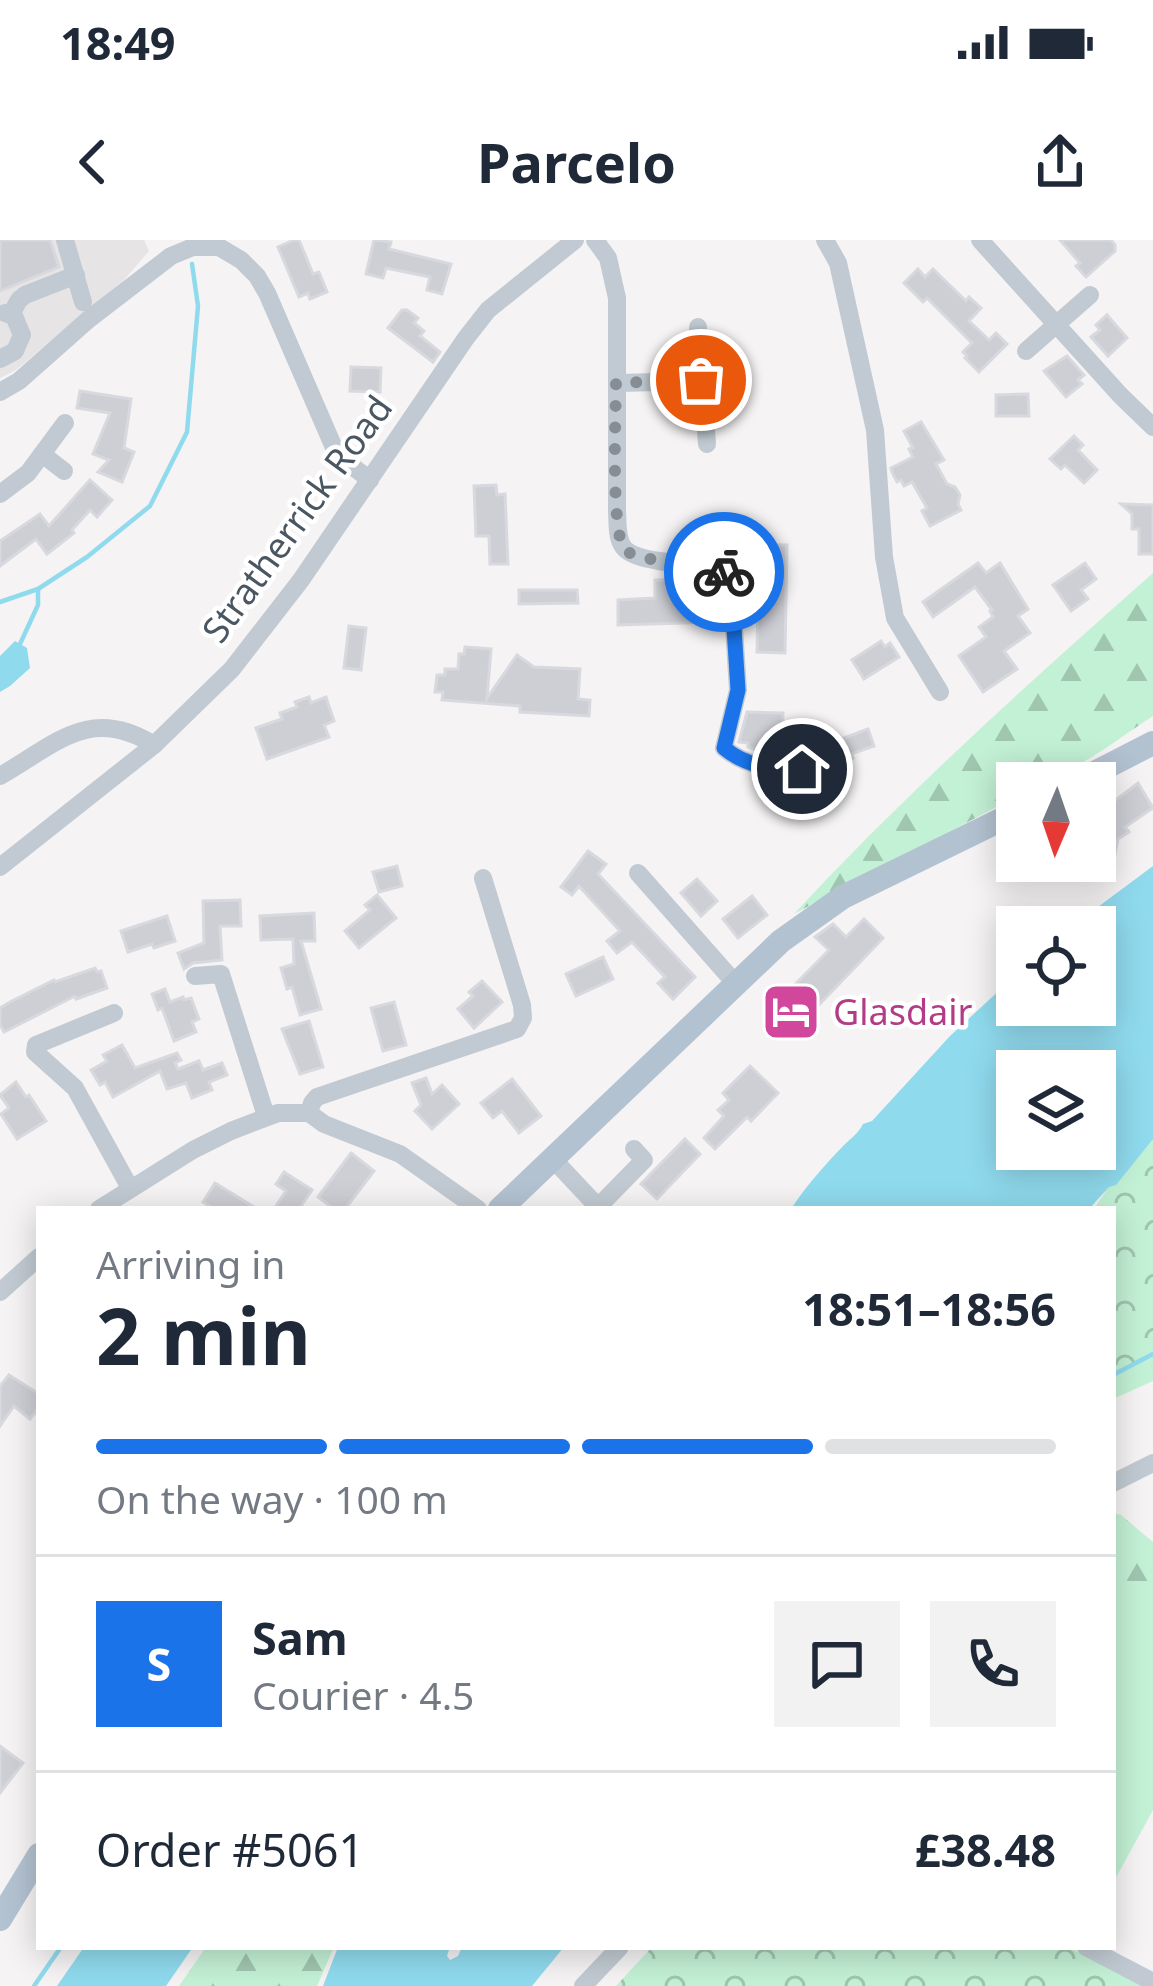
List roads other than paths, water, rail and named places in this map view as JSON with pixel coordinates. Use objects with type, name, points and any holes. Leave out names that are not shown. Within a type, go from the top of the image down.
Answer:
[{"type":"main road","points":[[1116,762],[1153,743]]},
{"type":"main road","points":[[503,1206],[781,941],[843,897],[996,822]]},
{"type":"main road","points":[[0,1919],[36,1860]]},
{"type":"street","points":[[65,240],[83,302]]},
{"type":"street","points":[[242,260],[249,240]]},
{"type":"street","name":"Stratherrick Road","points":[[0,867],[154,745],[232,668],[301,580],[488,310],[574,240]]},
{"type":"street","points":[[595,240],[608,258],[617,298],[616,512],[620,542],[627,552],[719,566],[731,581],[738,690],[724,748],[738,760],[762,768],[802,769]]},
{"type":"street","points":[[825,240],[838,263],[875,430],[884,557],[895,618],[940,692]]},
{"type":"street","points":[[980,240],[1153,427]]},
{"type":"street","points":[[0,392],[20,381],[180,250],[219,247],[242,260],[257,276],[335,450],[370,480]]},
{"type":"street","points":[[0,358],[20,344],[19,322],[5,314],[25,296],[76,274]]},
{"type":"street","points":[[1026,351],[1090,295]]},
{"type":"street","points":[[698,327],[707,444]]},
{"type":"street","points":[[616,383],[701,380]]},
{"type":"street","points":[[0,494],[28,473],[65,423]]},
{"type":"street","points":[[42,454],[64,471]]},
{"type":"street","points":[[0,776],[84,728],[113,727],[154,745]]},
{"type":"street","points":[[638,873],[735,983]]},
{"type":"street","points":[[309,1113],[317,1097],[517,1030],[523,1018],[516,982],[483,878]]},
{"type":"street","points":[[195,976],[221,974],[266,1116]]},
{"type":"street","points":[[114,1013],[36,1045],[35,1052],[75,1088],[130,1188]]},
{"type":"street","points":[[103,1206],[193,1150],[266,1116],[309,1113],[324,1124],[400,1154],[474,1206]]},
{"type":"street","points":[[599,1206],[644,1160],[634,1149]]},
{"type":"street","points":[[552,1159],[597,1206]]},
{"type":"street","points":[[0,1292],[36,1260]]},
{"type":"street","points":[[1116,1482],[1150,1470]]},
{"type":"street","points":[[583,1986],[617,1950]]},
{"type":"street","points":[[1091,1950],[1153,1982]]},
{"type":"water","points":[[15,641],[27,648],[30,668],[0,692],[0,656]]},
{"type":"water","points":[[1153,866],[1153,1139],[1116,1185],[1092,1206],[793,1206],[863,1124],[872,1121],[996,993],[996,1026],[1116,1026],[1116,906],[1099,906]]},
{"type":"water","points":[[82,1950],[191,1950],[166,1986],[57,1986]]},
{"type":"water","points":[[337,1950],[449,1950],[450,1960],[461,1950],[562,1950],[532,1986],[323,1986]]},
{"type":"waterway","points":[[0,602],[38,589],[150,506],[187,432],[198,306],[192,264]]},
{"type":"waterway","points":[[20,644],[38,605],[38,589]]},
{"type":"waterway","points":[[1116,1373],[1153,1354]]},
{"type":"waterway","points":[[34,1986],[59,1950]]},
{"type":"place","name":"Glasdair","points":[[791,1012]]}]
